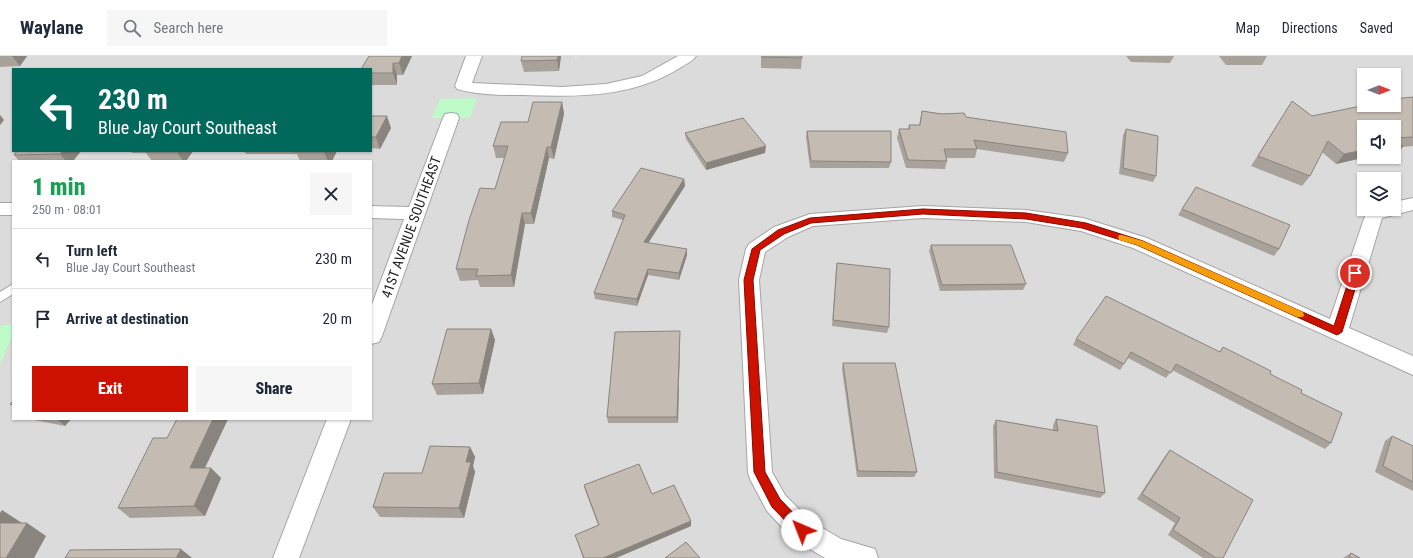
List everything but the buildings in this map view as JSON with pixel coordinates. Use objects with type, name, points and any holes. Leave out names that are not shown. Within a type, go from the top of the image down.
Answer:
[{"type":"street","points":[[474,56],[463,86],[482,89],[580,91],[597,90],[648,79],[688,56]]},
{"type":"street","name":"41ST AVENUE SOUTHEAST","points":[[372,333],[451,118]]},
{"type":"street","points":[[1401,207],[1413,204]]},
{"type":"street","points":[[0,209],[12,209]]},
{"type":"street","points":[[372,212],[417,213]]},
{"type":"street","points":[[865,558],[836,550],[802,530],[776,503],[760,472],[749,280],[756,249],[781,232],[810,220],[923,212],[1026,216],[1083,225],[1140,243],[1413,366]]},
{"type":"street","points":[[1337,332],[1373,216]]},
{"type":"street","points":[[286,558],[339,420]]},
{"type":"lane","points":[[0,298],[12,289]]},
{"type":"shaded area","points":[[0,56],[575,56],[575,58],[577,56],[1413,56],[1413,558],[0,558]]},
{"type":"green space","points":[[477,98],[470,118],[432,118],[440,99]]},
{"type":"green space","points":[[12,324],[12,336],[0,364],[0,326]]},
{"type":"slow traffic","points":[[1122,237],[1140,243],[1300,315]]},
{"type":"route","points":[[802,530],[776,503],[760,472],[749,280],[756,249],[781,232],[810,220],[923,212],[1026,216],[1083,225],[1140,243],[1337,332],[1355,273]]}]
